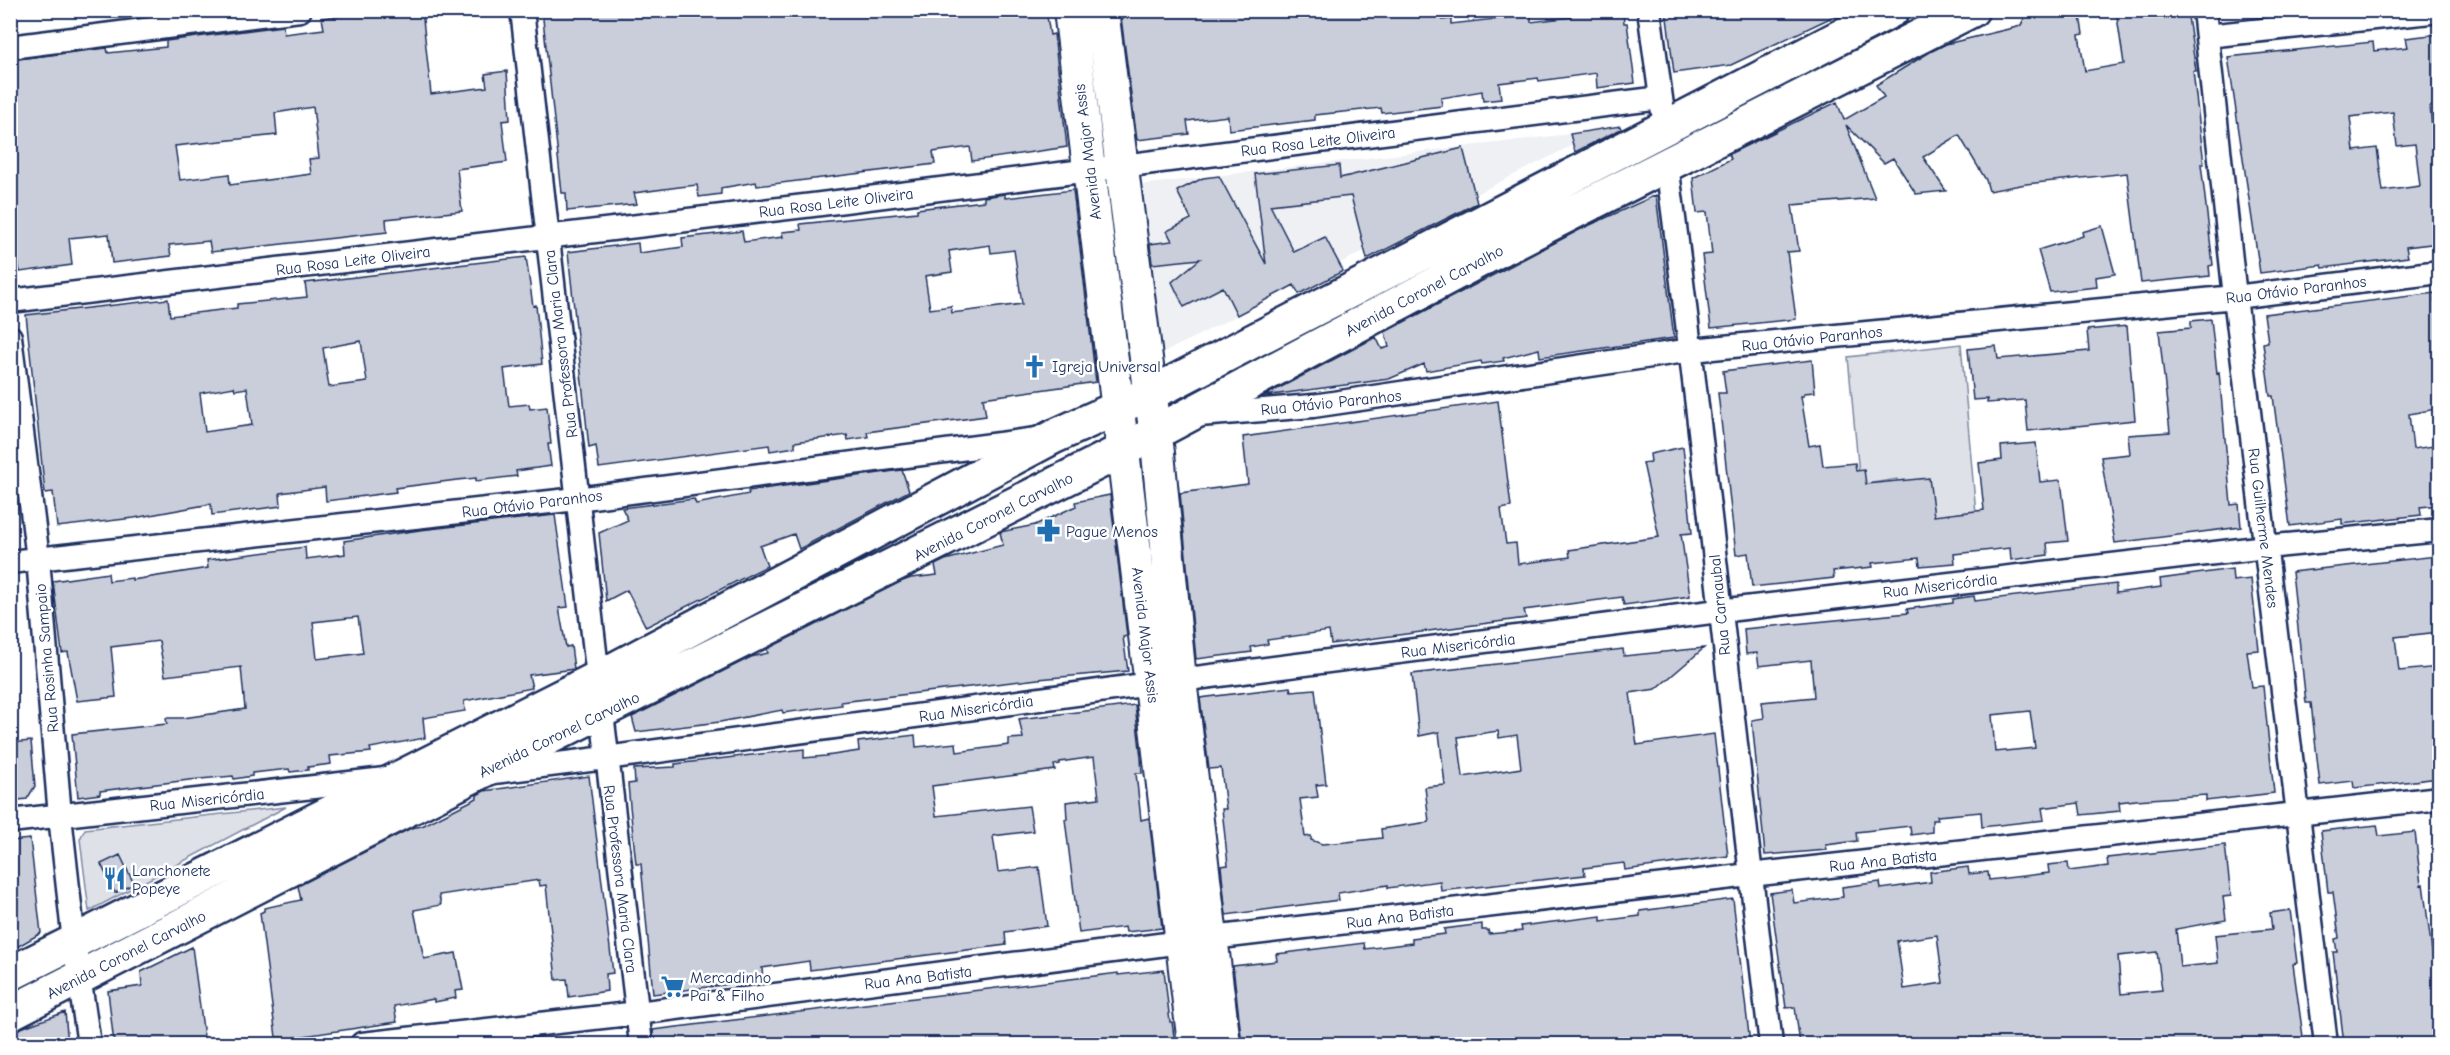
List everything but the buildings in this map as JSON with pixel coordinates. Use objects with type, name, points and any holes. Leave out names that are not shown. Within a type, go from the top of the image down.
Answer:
[{"type":"main road","name":"Avenida Coronel Carvalho","points":[[10,974],[598,678],[1053,436],[1150,393],[1663,113],[1892,10]]},
{"type":"main road","name":"Avenida Coronel Carvalho","points":[[10,1013],[478,773],[1124,450],[1488,256],[1972,10]]},
{"type":"street","points":[[10,47],[300,10]]},
{"type":"street","name":"Rua Professora Maria Clara","points":[[522,10],[598,678]]},
{"type":"street","name":"Avenida Major Assis","points":[[1070,10],[1118,407],[1166,682],[1197,941],[1224,1044]]},
{"type":"street","name":"Avenida Major Assis","points":[[1102,10],[1156,433],[1166,682]]},
{"type":"street","points":[[1649,10],[1663,113]]},
{"type":"street","name":"Rua Guilherme Mendes","points":[[2204,10],[2235,297],[2326,1044]]},
{"type":"street","points":[[2207,36],[2439,11]]},
{"type":"street","name":"Rua Rosa Leite Oliveira","points":[[10,301],[1121,166],[1663,113]]},
{"type":"street","name":"Rua Carnaubal","points":[[1667,165],[1692,350],[1719,611],[1770,1044]]},
{"type":"street","name":"Rua Otávio Paranhos","points":[[1187,416],[1324,405],[1692,350],[2235,297],[2439,272]]},
{"type":"street","name":"Rua Rosinha Sampaio","points":[[10,337],[38,559],[60,816],[74,942],[89,1044]]},
{"type":"street","name":"Rua Otávio Paranhos","points":[[10,562],[578,499],[1053,436]]},
{"type":"street","name":"Rua Misericórdia","points":[[478,773],[1719,611],[2266,547],[2439,530]]},
{"type":"street","name":"Rua Professora Maria Clara","points":[[602,713],[641,1044]]},
{"type":"street","name":"Rua Misericórdia","points":[[10,822],[403,777]]},
{"type":"street","name":"Rua Ana Batista","points":[[362,1044],[1750,875],[2439,798]]},
{"type":"street","name":"Avenida Major Assis","points":[[1194,1044],[1197,941]]},
{"type":"shaded area","points":[[1570,134],[1573,145],[1165,352],[1160,348],[1139,185]]},
{"type":"shaded area","points":[[1961,344],[1976,514],[1946,519],[1902,516],[1897,479],[1860,485],[1848,357]]},
{"type":"shaded area","points":[[286,807],[89,911],[80,839],[85,829]]},
{"type":"place","name":"Igreja Universal","points":[[1034,366]]},
{"type":"place","name":"Pague Menos","points":[[1048,531]]},
{"type":"place","name":"Lanchonete Popeye","points":[[114,879]]},
{"type":"place","name":"Mercadinho Pai & Filho","points":[[672,986]]}]
